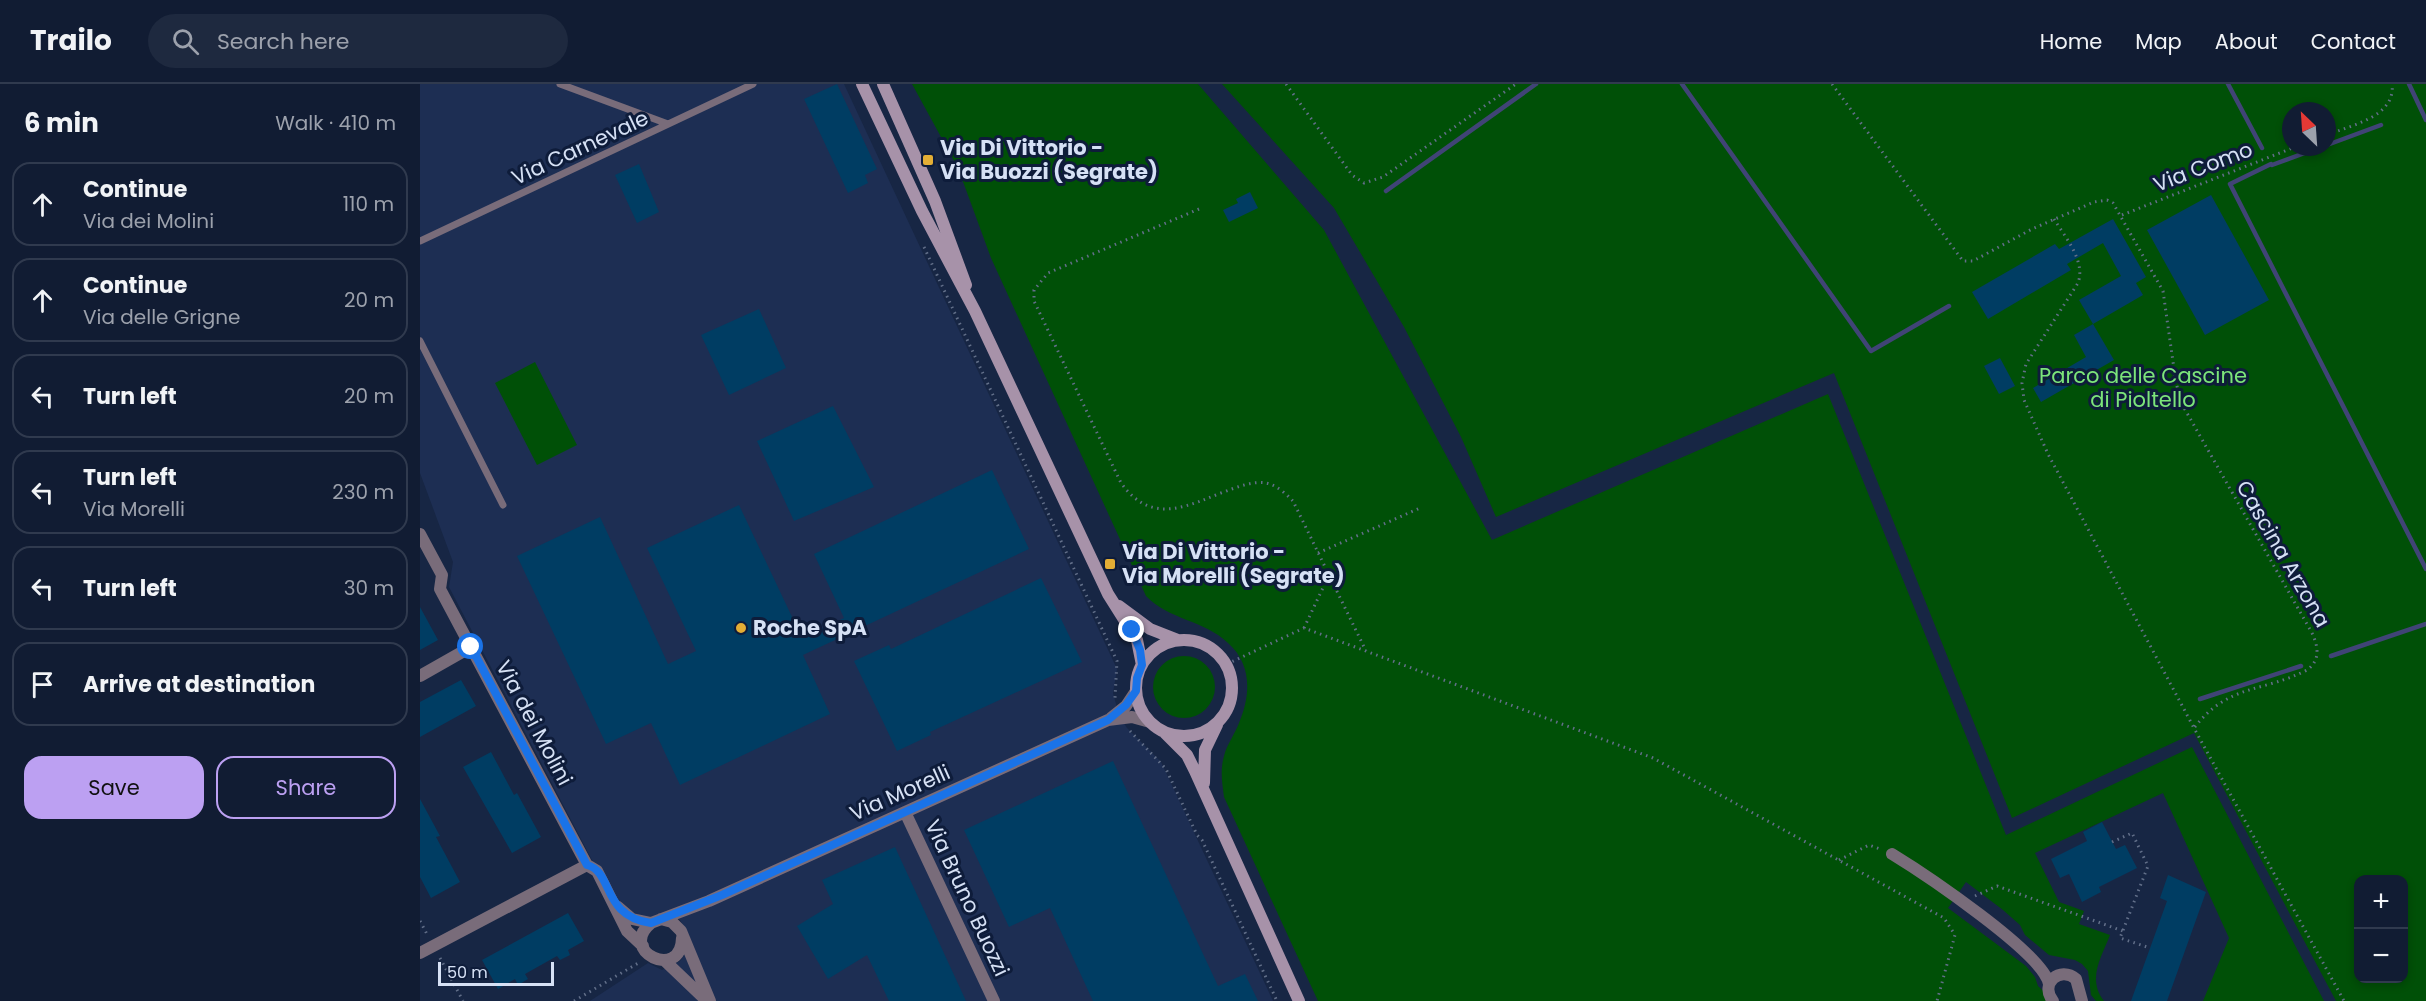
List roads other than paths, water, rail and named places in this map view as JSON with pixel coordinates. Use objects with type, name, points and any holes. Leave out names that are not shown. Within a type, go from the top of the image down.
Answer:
[{"type":"main road","points":[[862,84],[922,211],[975,311],[1108,594],[1137,640],[1142,665]]},
{"type":"main road","points":[[883,84],[935,201],[975,311]]},
{"type":"main road","points":[[1108,594],[1135,619],[1178,640]]},
{"type":"main road","points":[[1206,798],[1203,773],[1205,750],[1230,705],[1233,692],[1232,679],[1227,664],[1215,651],[1191,640],[1178,640],[1165,643],[1154,650],[1142,665],[1137,678],[1136,691],[1141,710],[1150,722],[1165,732],[1186,755],[1299,1001]]},
{"type":"main road","points":[[1165,732],[1178,736],[1190,736],[1202,733],[1219,722]]},
{"type":"street","name":"Via dei Molini","points":[[420,534],[442,575],[440,589],[587,865],[597,871],[627,931],[646,951]]},
{"type":"street","points":[[420,676],[471,647]]},
{"type":"street","points":[[1120,715],[1136,691]]},
{"type":"street","name":"Via Morelli","points":[[656,921],[709,901],[1120,715],[1150,722]]},
{"type":"street","name":"Via Bruno Buozzi","points":[[904,812],[994,1001]]},
{"type":"street","points":[[1892,854],[1963,902],[2036,962],[2047,975],[2049,993],[2053,1001]]},
{"type":"street","points":[[420,953],[587,865]]},
{"type":"street","name":"Via Morelli","points":[[682,934],[692,913],[709,901]]},
{"type":"street","points":[[615,904],[632,919],[672,922],[682,934],[700,973],[709,1001]]},
{"type":"street","points":[[656,921],[642,936],[646,951],[664,960],[709,1001]]},
{"type":"street","points":[[664,960],[670,959],[679,951],[682,934]]},
{"type":"street","points":[[2036,962],[2062,974]]},
{"type":"street","points":[[2049,984],[2053,977],[2068,974],[2076,979],[2079,998]]},
{"type":"lane","points":[[560,84],[668,124]]},
{"type":"lane","name":"Via Carnevale","points":[[420,241],[753,84]]},
{"type":"lane","points":[[420,341],[503,504]]},
{"type":"waterway","points":[[1386,191],[1536,84]]},
{"type":"waterway","points":[[1682,84],[1871,351],[1949,306]]},
{"type":"waterway","points":[[2228,84],[2262,148]]},
{"type":"waterway","points":[[2409,84],[2426,120]]},
{"type":"waterway","points":[[2336,142],[2381,125]]},
{"type":"waterway","points":[[2272,165],[2296,156]]},
{"type":"waterway","points":[[2271,164],[2230,184],[2426,569]]},
{"type":"waterway","points":[[2331,656],[2426,624]]},
{"type":"waterway","points":[[2200,699],[2301,666]]},
{"type":"place","name":"Via Di Vittorio - Via Buozzi (Segrate)","points":[[928,160]]},
{"type":"place","name":"Via Di Vittorio - Via Morelli (Segrate)","points":[[1110,564]]},
{"type":"place","name":"Roche SpA","points":[[741,628]]},
{"type":"park label","name":"Parco delle Cascine di Pioltello","points":[[2143,388]]}]
